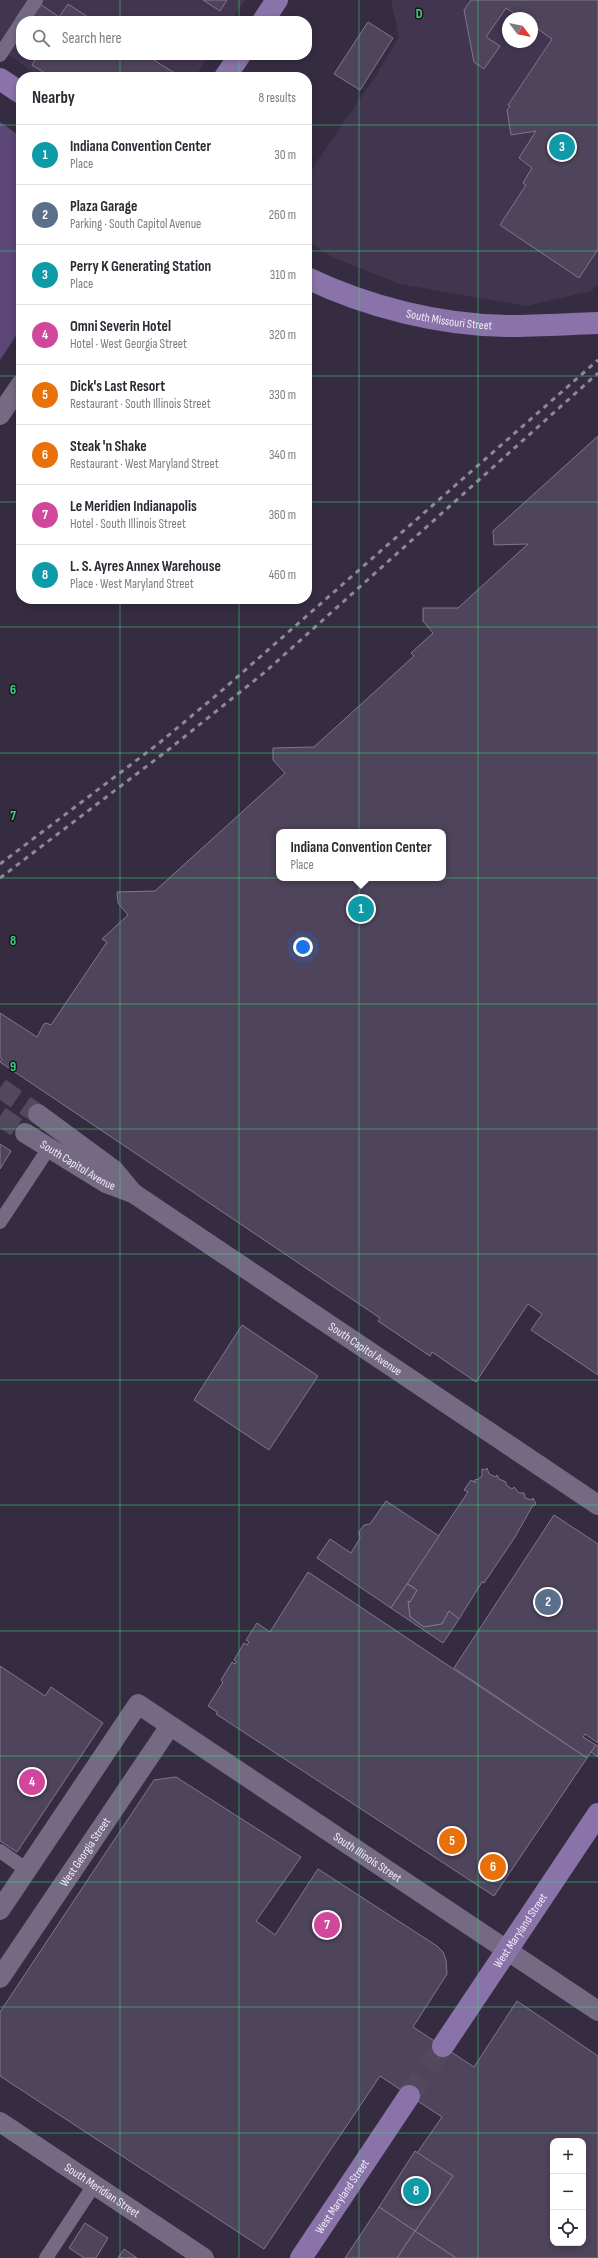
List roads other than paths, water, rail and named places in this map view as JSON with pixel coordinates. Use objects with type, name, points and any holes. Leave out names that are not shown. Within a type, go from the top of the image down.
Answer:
[{"type":"main road","points":[[266,16],[277,0]]},
{"type":"main road","points":[[229,72],[237,60]]},
{"type":"main road","points":[[0,79],[16,90]]},
{"type":"main road","name":"South Missouri Street","points":[[312,280],[370,303],[436,318],[506,326],[598,323]]},
{"type":"main road","points":[[0,415],[16,391]]},
{"type":"main road","name":"South Capitol Avenue","points":[[38,1114],[114,1170],[133,1192],[598,1505]]},
{"type":"main road","name":"South Capitol Avenue","points":[[25,1133],[106,1183],[133,1192]]},
{"type":"main road","name":"South Illinois Street","points":[[27,1870],[138,1704],[598,2011]]},
{"type":"main road","name":"West Georgia Street","points":[[0,1978],[170,1726]]},
{"type":"main road","name":"West Maryland Street","points":[[443,2046],[598,1814]]},
{"type":"main road","points":[[0,1910],[27,1870]]},
{"type":"main road","name":"West Maryland Street","points":[[301,2258],[409,2096]]},
{"type":"main road","name":"South Meridian Street","points":[[0,2122],[204,2258]]},
{"type":"street","points":[[26,16],[36,0]]},
{"type":"street","points":[[0,55],[16,31]]},
{"type":"street","points":[[0,1222],[49,1148]]},
{"type":"street","points":[[0,1851],[27,1870]]},
{"type":"street","points":[[46,2258],[94,2185]]},
{"type":"tunnel","points":[[0,1088],[38,1114]]},
{"type":"tunnel","points":[[0,1116],[25,1133]]},
{"type":"tunnel","points":[[409,2096],[443,2046]]},
{"type":"railway","points":[[0,864],[158,744],[219,693],[598,360]]},
{"type":"railway","points":[[0,878],[168,750],[265,672],[598,373]]},
{"type":"place","name":"Perry K Generating Station","points":[[562,147]]},
{"type":"place","name":"Indiana Convention Center","points":[[361,909]]},
{"type":"place","name":"Plaza Garage","points":[[548,1602]]},
{"type":"place","name":"Omni Severin Hotel","points":[[32,1782]]},
{"type":"place","name":"Dick's Last Resort","points":[[452,1841]]},
{"type":"place","name":"Steak 'n Shake","points":[[493,1867]]},
{"type":"place","name":"Le Meridien Indianapolis","points":[[327,1925]]},
{"type":"place","name":"L. S. Ayres Annex Warehouse","points":[[416,2191]]}]
